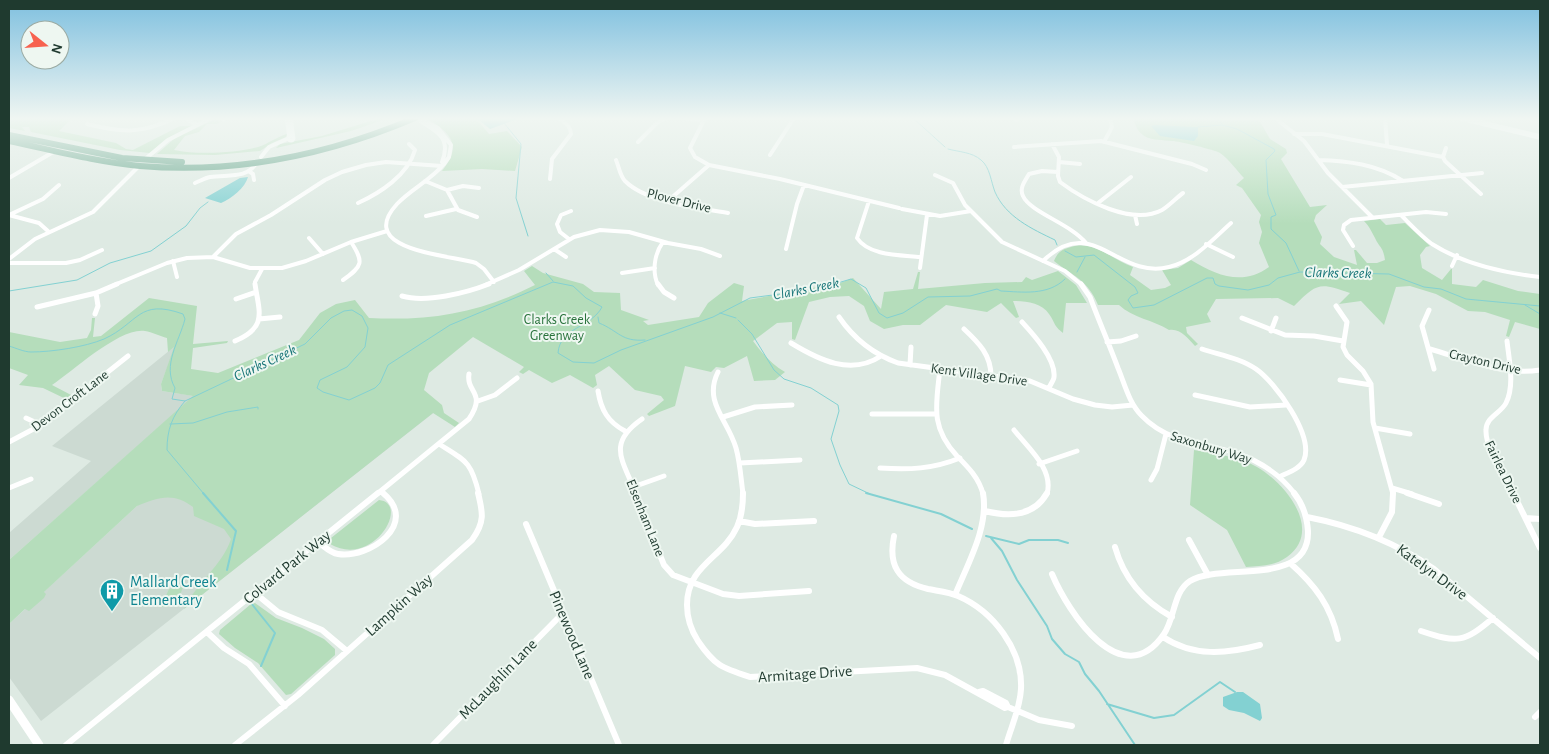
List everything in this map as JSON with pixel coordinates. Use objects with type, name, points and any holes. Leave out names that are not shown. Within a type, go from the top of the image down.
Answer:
[{"type":"main road","points":[[70,153],[107,161],[190,168],[259,160],[295,153]]},
{"type":"main road","points":[[99,153],[146,163],[259,160],[287,153]]},
{"type":"main road","points":[[9,700],[39,745]]},
{"type":"street","points":[[9,178],[50,153]]},
{"type":"street","points":[[9,259],[20,248],[92,212],[153,153]]},
{"type":"street","points":[[197,183],[210,178],[250,172],[255,168],[264,153]]},
{"type":"street","points":[[358,203],[385,185],[410,163],[414,153]]},
{"type":"street","points":[[451,153],[448,161],[392,209],[386,221],[387,231],[396,242],[408,248],[465,259],[476,264],[485,270],[494,282]]},
{"type":"street","points":[[550,179],[552,159],[557,153]]},
{"type":"street","points":[[692,153],[694,157],[709,165],[804,185],[927,215],[947,216],[971,211]]},
{"type":"street","points":[[1058,153],[1058,179],[1063,184],[1118,212],[1135,215],[1159,212],[1183,193]]},
{"type":"street","points":[[1149,153],[1192,164],[1206,170]]},
{"type":"street","points":[[1313,153],[1342,187],[1372,217]]},
{"type":"street","points":[[1426,153],[1444,157]]},
{"type":"street","points":[[1445,153],[1444,157],[1447,164],[1481,194]]},
{"type":"street","name":"Plover Drive","points":[[616,160],[623,178],[629,185],[645,193],[728,213]]},
{"type":"street","points":[[1318,160],[1334,160],[1379,168],[1403,181]]},
{"type":"street","points":[[1059,162],[1080,164]]},
{"type":"street","points":[[213,257],[236,234],[271,215],[332,176],[350,169],[374,164],[410,163],[443,165]]},
{"type":"street","points":[[669,200],[686,183],[709,165]]},
{"type":"street","points":[[1058,172],[1042,170],[1029,174],[1022,185],[1023,196],[1033,207],[1078,231],[1086,243]]},
{"type":"street","points":[[250,172],[253,174],[253,179]]},
{"type":"street","points":[[1342,187],[1482,173]]},
{"type":"street","name":"Saxonbury Way","points":[[935,175],[953,183],[962,200],[971,211],[1002,242],[1065,271],[1083,287],[1090,297],[1133,405],[1148,421],[1166,434],[1189,444],[1244,456],[1263,465],[1279,477],[1296,494],[1307,517],[1308,540],[1303,550],[1290,563]]},
{"type":"street","points":[[1098,203],[1131,178]]},
{"type":"street","points":[[425,181],[447,190],[463,186],[480,188]]},
{"type":"street","points":[[9,215],[55,191],[60,185]]},
{"type":"street","points":[[786,248],[795,210],[804,185]]},
{"type":"street","points":[[447,190],[456,209],[464,214],[477,217]]},
{"type":"street","points":[[869,201],[857,238],[860,244],[870,249],[920,257]]},
{"type":"street","points":[[426,216],[456,209]]},
{"type":"street","points":[[569,239],[560,232],[557,224],[561,215],[571,210]]},
{"type":"street","points":[[1354,246],[1343,230],[1344,225],[1351,220],[1432,212],[1446,214]]},
{"type":"street","points":[[9,215],[39,223],[50,232]]},
{"type":"street","points":[[920,268],[927,215]]},
{"type":"street","points":[[1135,215],[1137,224]]},
{"type":"street","points":[[1401,215],[1431,243],[1457,255],[1506,272],[1540,277]]},
{"type":"street","points":[[1043,261],[1059,247],[1072,243],[1086,243],[1101,247],[1127,263],[1151,268],[1164,268],[1180,264],[1231,223]]},
{"type":"street","points":[[402,296],[411,298],[450,294],[494,282],[523,268],[569,239],[589,232],[613,229],[663,242],[709,251],[720,256]]},
{"type":"street","points":[[37,307],[96,293],[173,261],[191,257],[213,257],[262,269],[289,266],[351,242],[387,231]]},
{"type":"street","points":[[309,238],[323,254]]},
{"type":"street","points":[[343,280],[353,273],[360,262],[360,256],[351,242]]},
{"type":"street","points":[[663,242],[656,253],[654,278],[657,285],[674,298]]},
{"type":"street","points":[[1206,244],[1233,257]]},
{"type":"street","points":[[554,249],[566,257]]},
{"type":"street","points":[[9,263],[66,263],[80,260],[102,250]]},
{"type":"street","points":[[1452,266],[1457,255]]},
{"type":"street","points":[[173,261],[177,277]]},
{"type":"street","points":[[622,272],[654,268]]},
{"type":"street","points":[[235,341],[250,332],[259,319],[260,306],[255,282],[262,269]]},
{"type":"street","points":[[236,299],[256,292]]},
{"type":"street","points":[[95,314],[98,306],[96,293]]},
{"type":"street","points":[[1336,306],[1347,322],[1342,341],[1346,353],[1363,371],[1371,385],[1371,413],[1392,488],[1392,512],[1379,537]]},
{"type":"street","points":[[1429,310],[1422,326],[1430,349],[1434,369]]},
{"type":"street","name":"Kent Village Drive","points":[[839,317],[853,336],[881,356],[910,365],[1030,381],[1073,399],[1095,405],[1112,407],[1133,405]]},
{"type":"street","points":[[259,319],[280,318]]},
{"type":"street","points":[[1242,318],[1271,331],[1289,336],[1314,336],[1342,341]]},
{"type":"street","points":[[1271,331],[1276,318]]},
{"type":"street","points":[[1022,322],[1043,346],[1048,355],[1054,377],[1049,388]]},
{"type":"street","points":[[964,329],[988,355],[992,366],[991,376]]},
{"type":"street","points":[[1108,342],[1121,341],[1136,336]]},
{"type":"street","name":"Fairlea Drive","points":[[1507,341],[1510,387],[1508,400],[1488,420],[1485,432],[1540,548]]},
{"type":"street","points":[[791,343],[806,353],[845,366],[866,365],[881,356]]},
{"type":"street","points":[[910,365],[911,347]]},
{"type":"street","points":[[1202,349],[1256,369],[1269,381],[1300,427],[1305,456],[1296,468],[1279,477]]},
{"type":"street","name":"Crayton Drive","points":[[1430,349],[1509,370],[1530,372],[1540,370]]},
{"type":"street","name":"Devon Croft Lane","points":[[9,442],[41,425],[128,356]]},
{"type":"street","points":[[940,369],[936,414],[938,427],[941,436],[972,470],[980,485],[985,511],[956,595]]},
{"type":"street","name":"Armitage Drive","points":[[718,372],[712,392],[714,402],[734,441],[740,463],[743,494],[739,521],[728,540],[700,568],[691,582],[686,603],[692,632],[710,658],[720,667],[730,672],[759,677],[917,668],[946,676],[979,692],[982,696],[1005,708],[1008,707],[1041,722],[1072,726]]},
{"type":"street","points":[[469,374],[468,380],[477,394],[478,401],[495,395],[517,378]]},
{"type":"street","points":[[1340,380],[1371,385]]},
{"type":"street","points":[[598,391],[599,405],[604,416],[614,425],[625,431],[642,419]]},
{"type":"street","points":[[1195,395],[1250,407],[1286,405]]},
{"type":"street","name":"Colvard Park Way","points":[[66,745],[469,419],[476,409],[478,401]]},
{"type":"street","points":[[723,417],[755,407],[792,405]]},
{"type":"street","points":[[872,414],[936,414]]},
{"type":"street","points":[[26,418],[41,425]]},
{"type":"street","points":[[1375,428],[1410,434]]},
{"type":"street","points":[[985,511],[1011,515],[1026,512],[1042,502],[1048,493],[1049,482],[1039,464],[1014,430]]},
{"type":"street","name":"Elsenham Lane","points":[[625,431],[619,442],[619,451],[664,565],[673,575],[723,594],[739,596],[810,591]]},
{"type":"street","points":[[1151,480],[1158,470],[1161,446],[1166,434]]},
{"type":"street","name":"Lampkin Way","points":[[235,745],[284,706],[347,651],[472,540],[480,529],[484,514],[474,474],[465,461],[439,444]]},
{"type":"street","points":[[1039,464],[1076,451]]},
{"type":"street","points":[[880,468],[924,470],[936,468],[960,458]]},
{"type":"street","points":[[740,463],[800,460]]},
{"type":"street","points":[[633,487],[664,476]]},
{"type":"street","points":[[9,488],[31,479]]},
{"type":"street","points":[[1392,488],[1439,504]]},
{"type":"street","points":[[318,542],[336,554],[350,555],[365,551],[381,542],[393,527],[397,512],[392,500],[381,491]]},
{"type":"street","name":"Katelyn Drive","points":[[1307,517],[1338,523],[1379,537],[1429,565],[1540,658]]},
{"type":"street","points":[[1526,518],[1540,519]]},
{"type":"street","points":[[739,521],[755,524],[814,521]]},
{"type":"street","name":"Pinewood Lane","points":[[526,524],[619,745]]},
{"type":"street","points":[[894,536],[891,556],[900,575],[917,586],[956,595],[973,604],[985,613],[999,629],[1011,649],[1018,664],[1021,698],[1006,745]]},
{"type":"street","points":[[1189,540],[1208,574]]},
{"type":"street","points":[[1115,547],[1122,569],[1141,596],[1153,606],[1172,617]]},
{"type":"street","points":[[1052,574],[1058,590],[1066,603],[1089,634],[1102,646],[1119,653],[1133,655],[1153,647],[1163,637],[1179,594],[1191,579],[1208,574],[1273,569],[1290,563],[1311,581],[1326,600],[1335,622],[1338,639]]},
{"type":"street","points":[[255,593],[278,612],[322,630],[347,651]]},
{"type":"street","name":"McLaughlin Lane","points":[[433,745],[563,613]]},
{"type":"street","points":[[1421,631],[1443,638],[1460,640],[1473,635],[1493,618]]},
{"type":"street","points":[[208,632],[224,648],[249,664],[284,706]]},
{"type":"street","points":[[1163,637],[1178,647],[1198,653],[1260,645]]},
{"type":"shaded area","points":[[175,346],[161,384],[162,391],[194,396],[9,560],[9,533],[91,461],[52,446]]},
{"type":"shaded area","points":[[437,410],[41,721],[9,677],[9,624],[214,435]]},
{"type":"green space","points":[[158,153],[235,153],[215,155]]},
{"type":"green space","points":[[520,153],[515,171],[482,169],[442,171],[452,154]]},
{"type":"green space","points":[[1220,153],[1287,153],[1281,159],[1310,207],[1327,205],[1316,215],[1314,221],[1322,237],[1320,244],[1334,257],[1357,265],[1354,250],[1356,250],[1367,263],[1377,263],[1385,260],[1382,250],[1364,221],[1380,219],[1386,225],[1405,223],[1430,246],[1426,247],[1420,255],[1422,268],[1442,280],[1452,269],[1452,284],[1476,287],[1483,280],[1518,291],[1540,294],[1540,329],[1515,322],[1509,337],[1506,336],[1510,320],[1485,312],[1468,311],[1436,294],[1410,286],[1396,287],[1384,325],[1361,301],[1339,304],[1350,293],[1325,286],[1314,289],[1294,306],[1278,298],[1216,299],[1207,314],[1211,322],[1186,327],[1187,333],[1198,344],[1195,346],[1180,332],[1169,330],[1137,316],[1119,305],[1098,305],[1085,284],[1054,261],[1062,250],[1068,248],[1088,246],[1096,248],[1133,267],[1130,275],[1151,290],[1171,285],[1162,270],[1178,268],[1191,260],[1210,271],[1230,277],[1250,276],[1259,273],[1269,267],[1259,243],[1262,232],[1259,222],[1261,215],[1242,188],[1236,185],[1244,178]]},
{"type":"green space","name":"Clarks Creek Greenway","points":[[532,266],[543,273],[583,284],[594,292],[620,293],[621,310],[649,320],[643,321],[648,325],[699,317],[708,303],[734,283],[744,286],[742,301],[829,285],[830,287],[853,278],[881,309],[884,292],[913,289],[918,272],[920,272],[918,289],[1022,282],[1026,277],[1032,280],[1058,271],[1076,285],[1087,303],[1066,303],[1063,333],[1046,310],[1033,303],[1023,301],[1013,301],[1019,317],[1016,318],[1001,303],[987,312],[946,305],[920,325],[903,325],[884,329],[870,321],[864,306],[849,296],[830,297],[809,302],[795,340],[792,339],[792,322],[777,323],[753,341],[776,366],[785,372],[775,380],[754,381],[747,356],[724,368],[716,367],[711,372],[685,366],[675,406],[649,416],[647,414],[664,400],[661,396],[635,390],[609,366],[595,375],[597,385],[593,388],[570,375],[552,383],[529,370],[523,374],[519,372],[524,367],[473,337],[429,373],[424,390],[442,405],[444,413],[459,423],[455,427],[433,413],[184,609],[195,591],[222,558],[231,539],[224,529],[194,516],[193,507],[186,502],[179,499],[159,498],[137,506],[44,592],[46,594],[44,598],[29,611],[25,609],[9,624],[9,560],[193,396],[162,391],[161,384],[174,347],[168,352],[167,338],[145,331],[123,336],[110,343],[52,385],[73,396],[68,400],[43,388],[19,385],[28,375],[9,368],[9,332],[60,342],[87,338],[91,330],[92,318],[95,318],[93,337],[101,336],[149,298],[197,306],[193,344],[228,341],[227,343],[193,348],[191,369],[218,373],[299,340],[320,313],[336,304],[355,300],[369,318],[413,318],[454,313],[474,309],[514,295],[535,285],[524,271]]},
{"type":"green space","points":[[1194,450],[1227,456],[1250,463],[1268,474],[1289,495],[1301,521],[1302,534],[1297,546],[1287,557],[1272,564],[1246,567],[1227,530],[1190,505]]},
{"type":"green space","points":[[379,500],[388,504],[391,512],[389,522],[383,532],[373,542],[360,548],[346,549],[330,544],[331,538]]},
{"type":"green space","points":[[183,587],[176,606],[161,607],[169,589]]},
{"type":"green space","points":[[255,603],[276,618],[324,639],[335,649],[335,655],[291,694],[286,695],[258,663],[235,648],[219,634],[220,630],[251,604]]},
{"type":"water","points":[[248,177],[244,185],[237,192],[221,203],[205,198],[240,178]]},
{"type":"water","points":[[1243,692],[1260,704],[1262,718],[1260,721],[1223,706],[1223,697]]},
{"type":"waterway","points":[[520,153],[516,198],[528,236]]},
{"type":"waterway","points":[[966,153],[977,157],[984,163],[995,192],[1006,208],[1029,227],[1055,240],[1057,245]]},
{"type":"waterway","points":[[1273,153],[1266,160],[1268,194],[1276,215],[1271,217],[1271,229],[1286,243],[1299,271]]},
{"type":"waterway","points":[[9,291],[77,280],[110,263],[151,251],[186,226],[200,208],[208,202]]},
{"type":"waterway","name":"Clarks Creek","points":[[1065,251],[1076,257],[1094,255],[1135,287],[1138,293],[1131,296],[1128,300],[1133,308],[1154,305],[1207,278],[1213,278],[1215,284],[1219,286],[1248,290],[1269,285],[1278,278],[1300,272],[1389,274],[1424,287],[1441,289],[1466,299],[1540,306]]},
{"type":"waterway","name":"Clarks Creek","points":[[1077,272],[1085,257]]},
{"type":"waterway","points":[[546,273],[553,281]]},
{"type":"waterway","name":"Clarks Creek","points":[[720,313],[750,298],[818,289],[851,279],[866,288],[879,313],[887,318],[903,313],[928,297],[970,296],[997,289],[1017,292],[1043,291],[1065,279]]},
{"type":"waterway","name":"Clarks Creek","points":[[185,401],[305,344],[331,318],[344,311],[352,310],[362,316],[368,328],[365,347],[347,367],[320,380],[317,388],[323,392],[349,400],[375,388],[380,383],[388,365],[450,325],[553,282],[573,286],[586,298],[602,307],[597,314],[570,333],[560,344],[558,353],[573,362],[594,363],[621,350],[720,313]]},
{"type":"waterway","points":[[1525,305],[1540,314]]},
{"type":"waterway","name":"Clarks Creek","points":[[9,346],[31,352],[68,348],[104,339],[116,333],[140,314],[147,311],[157,309],[183,314],[185,319],[173,354],[170,371],[175,388],[172,399],[185,401]]},
{"type":"waterway","points":[[720,313],[736,318]]},
{"type":"waterway","name":"Clarks Creek","points":[[598,317],[599,323],[625,338],[645,340]]},
{"type":"waterway","points":[[738,320],[752,334],[774,370],[784,379],[811,388],[838,405],[839,411],[831,439],[840,465],[849,484],[870,494]]},
{"type":"waterway","points":[[171,424],[185,401]]},
{"type":"waterway","points":[[171,424],[193,423],[227,412],[258,407],[258,409]]},
{"type":"waterway","points":[[171,424],[167,450],[204,494]]},
{"type":"waterway","points":[[203,493],[236,531],[227,570]]},
{"type":"waterway","points":[[866,493],[941,514],[972,529]]},
{"type":"waterway","points":[[986,536],[1019,544],[1029,540],[1058,540],[1068,543]]},
{"type":"waterway","points":[[991,538],[1002,551],[1017,580],[1047,626],[1052,639],[1065,654],[1079,662],[1085,674],[1108,704]]},
{"type":"waterway","points":[[251,603],[275,633],[261,666]]},
{"type":"waterway","points":[[1108,704],[1154,718],[1174,715],[1220,682],[1235,692]]},
{"type":"waterway","points":[[1108,704],[1135,745]]},
{"type":"place","name":"Mallard Creek Elementary","points":[[112,612]]}]
